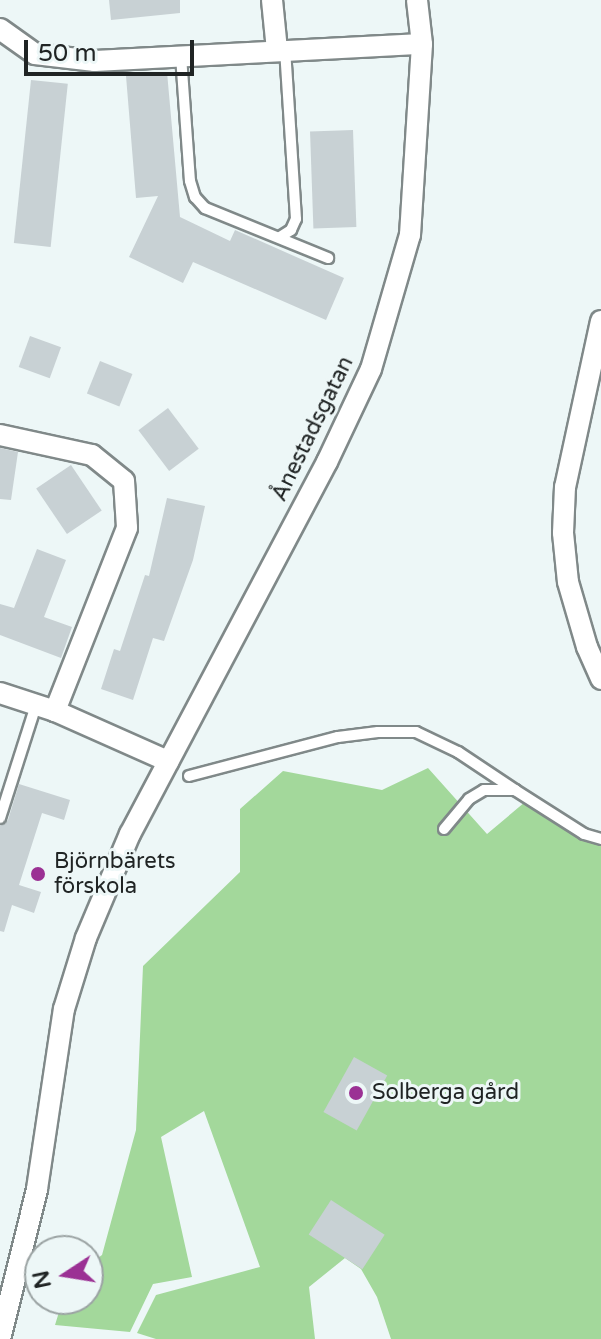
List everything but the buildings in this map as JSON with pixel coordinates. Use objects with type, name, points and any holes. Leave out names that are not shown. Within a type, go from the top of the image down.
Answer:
[{"type":"street","points":[[272,0],[281,50]]},
{"type":"street","name":"Ånestadsgatan","points":[[0,1339],[7,1280],[37,1189],[64,1009],[75,966],[104,891],[168,761],[327,462],[371,369],[410,235],[422,44],[417,0]]},
{"type":"street","points":[[0,29],[35,54],[95,61],[422,44]]},
{"type":"street","points":[[601,321],[565,487],[563,533],[568,582],[587,647],[601,679]]},
{"type":"street","points":[[0,435],[92,455],[124,481],[127,528],[46,708]]},
{"type":"street","points":[[0,693],[46,708],[168,761]]},
{"type":"lane","points":[[280,237],[291,230],[296,219],[281,50]]},
{"type":"lane","points":[[181,56],[190,181],[195,197],[205,208],[328,258]]},
{"type":"lane","points":[[0,818],[46,708]]},
{"type":"lane","points":[[189,776],[338,737],[378,732],[416,732],[458,752],[584,834],[601,839]]},
{"type":"lane","points":[[444,829],[469,799],[484,790],[515,790]]},
{"type":"green space","points":[[428,768],[487,834],[525,802],[601,844],[601,1339],[391,1339],[377,1297],[361,1269],[345,1258],[309,1287],[315,1339],[156,1339],[137,1333],[156,1295],[260,1267],[204,1111],[161,1137],[192,1277],[153,1284],[130,1332],[55,1325],[58,1315],[104,1315],[104,1248],[136,1130],[143,966],[240,872],[240,809],[283,771],[382,790]]},
{"type":"place","name":"Björnbärets förskola","points":[[38,874]]},
{"type":"place","name":"Solberga gård","points":[[356,1093]]}]
